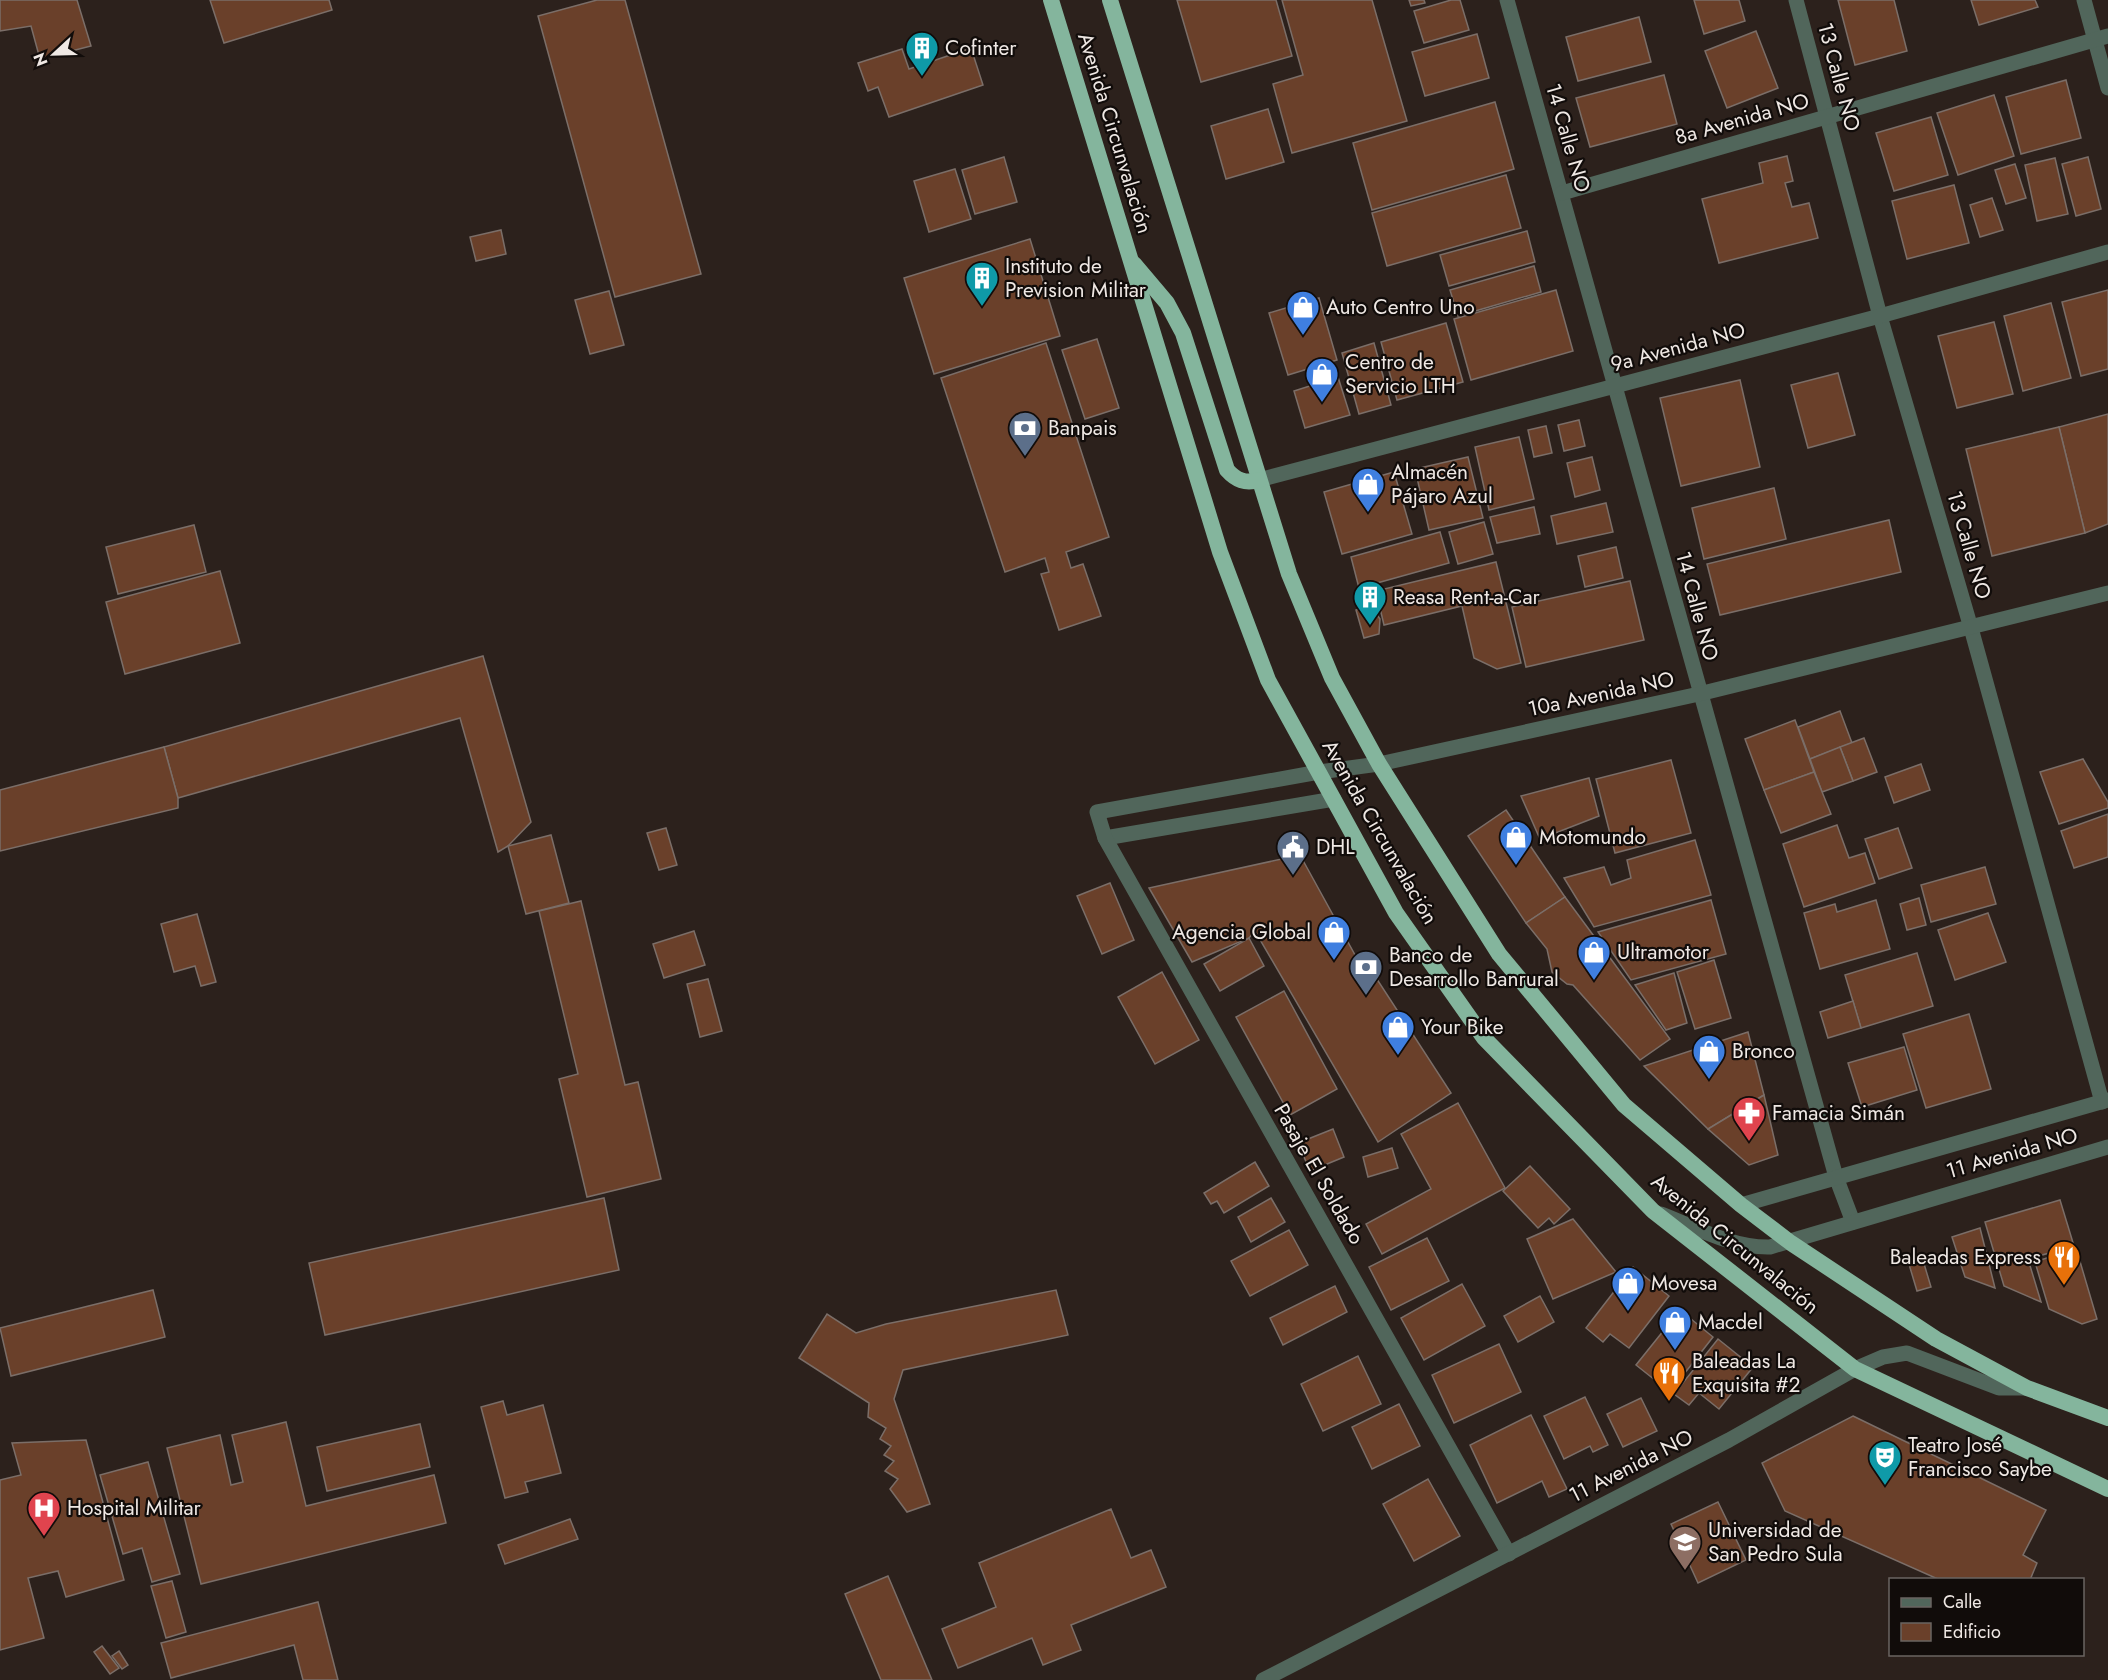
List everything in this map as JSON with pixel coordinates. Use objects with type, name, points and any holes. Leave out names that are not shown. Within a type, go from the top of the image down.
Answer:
[{"type":"highway","name":"Avenida Circunvalación","points":[[1051,0],[1220,552],[1268,680],[1396,913],[1484,1038],[1653,1211],[1855,1369],[2108,1489]]},
{"type":"highway","name":"Avenida Circunvalación","points":[[1110,0],[1289,574],[1332,678],[1379,764],[1506,963],[1624,1105],[1741,1205],[1791,1243],[1936,1339],[2027,1388],[2108,1418]]},
{"type":"highway","points":[[1131,261],[1167,303],[1183,333],[1227,470],[1243,482],[1258,480]]},
{"type":"street","name":"14 Calle NO","points":[[1507,0],[1616,384],[1699,694],[1836,1177],[1853,1222]]},
{"type":"street","name":"13 Calle NO","points":[[1796,0],[1880,316],[2105,1101]]},
{"type":"street","points":[[2084,0],[2101,37],[2108,88]]},
{"type":"street","name":"8a Avenida NO","points":[[1562,193],[2101,37]]},
{"type":"street","name":"9a Avenida NO","points":[[1258,480],[1880,316],[2108,252]]},
{"type":"street","name":"10a Avenida NO","points":[[1097,812],[1319,772],[1379,764],[1699,694],[2108,593]]},
{"type":"street","points":[[1105,838],[1334,798]]},
{"type":"street","name":"Pasaje El Soldado","points":[[1097,812],[1105,838],[1509,1554]]},
{"type":"street","name":"11 Avenida NO","points":[[1741,1205],[2105,1101]]},
{"type":"street","name":"11 Avenida NO","points":[[1653,1211],[1736,1243],[1755,1247],[1791,1243],[1853,1222],[2108,1147]]},
{"type":"street","name":"11 Avenida NO","points":[[1263,1680],[1729,1440],[1855,1369],[1883,1357],[1907,1353],[2000,1388],[2027,1388]]},
{"type":"building","points":[[0,0],[77,0],[91,46],[40,59],[31,26],[0,31]]},
{"type":"building","points":[[210,0],[329,0],[332,10],[224,43]]},
{"type":"building","points":[[597,0],[625,0],[701,274],[615,297],[538,16]]},
{"type":"building","points":[[1177,0],[1276,0],[1292,56],[1201,82]]},
{"type":"building","points":[[1282,0],[1372,0],[1407,121],[1292,153],[1273,84],[1303,75]]},
{"type":"building","points":[[1409,0],[1424,0],[1425,3],[1411,6]]},
{"type":"building","points":[[1451,0],[1460,0],[1469,30],[1424,43],[1414,11]]},
{"type":"building","points":[[1694,0],[1739,0],[1745,21],[1704,34]]},
{"type":"building","points":[[1838,0],[1894,0],[1907,51],[1855,65]]},
{"type":"building","points":[[1971,0],[2035,0],[2038,7],[1979,25]]},
{"type":"building","points":[[1639,17],[1651,62],[1578,81],[1566,37]]},
{"type":"building","points":[[1756,31],[1778,88],[1727,108],[1705,51]]},
{"type":"building","points":[[1477,34],[1489,78],[1425,96],[1412,52]]},
{"type":"building","name":"Cofinter","points":[[971,48],[983,85],[889,117],[878,87],[868,91],[858,63],[902,49],[909,69]]},
{"type":"building","points":[[1664,75],[1677,124],[1590,147],[1576,98]]},
{"type":"building","points":[[2066,80],[2081,138],[2021,154],[2006,97]]},
{"type":"building","points":[[1994,95],[2014,156],[1958,175],[1937,113]]},
{"type":"building","points":[[1495,102],[1514,169],[1372,210],[1353,143]]},
{"type":"building","points":[[1268,109],[1284,162],[1226,179],[1211,126]]},
{"type":"building","points":[[1931,117],[1948,175],[1894,191],[1876,133]]},
{"type":"building","points":[[1787,156],[1793,181],[1785,183],[1792,207],[1809,203],[1818,238],[1719,263],[1702,199],[1763,183],[1759,163]]},
{"type":"building","points":[[1004,157],[1017,202],[975,214],[962,170]]},
{"type":"building","points":[[2088,157],[2101,209],[2076,216],[2062,164]]},
{"type":"building","points":[[2055,158],[2068,214],[2037,221],[2025,165]]},
{"type":"building","points":[[2015,164],[2026,198],[2006,204],[1995,170]]},
{"type":"building","points":[[955,169],[971,219],[929,232],[914,181]]},
{"type":"building","points":[[1506,175],[1521,228],[1387,266],[1372,213]]},
{"type":"building","points":[[1954,185],[1969,243],[1907,259],[1892,201]]},
{"type":"building","points":[[1992,198],[2003,230],[1980,237],[1970,205]]},
{"type":"building","points":[[501,230],[506,254],[476,261],[470,237]]},
{"type":"building","points":[[1527,231],[1535,262],[1449,286],[1440,255]]},
{"type":"building","name":"Instituto de Prevision Militar","points":[[1030,239],[1060,336],[934,374],[904,278]]},
{"type":"building","points":[[1534,266],[1541,292],[1458,316],[1450,290]]},
{"type":"building","points":[[1556,290],[1573,351],[1471,380],[1454,319]]},
{"type":"building","points":[[2108,290],[2108,369],[2081,376],[2062,302]]},
{"type":"building","points":[[609,291],[624,345],[590,354],[575,300]]},
{"type":"building","name":"Auto Centro Uno","points":[[1319,298],[1337,360],[1288,375],[1269,313]]},
{"type":"building","points":[[2051,303],[2071,378],[2023,391],[2004,316]]},
{"type":"building","points":[[1994,322],[2013,394],[1957,408],[1938,336]]},
{"type":"building","points":[[1446,323],[1463,382],[1397,400],[1381,342]]},
{"type":"building","points":[[1097,339],[1119,408],[1085,419],[1062,350]]},
{"type":"building","name":"Banpais","points":[[1046,343],[1109,537],[1066,552],[1071,568],[1083,564],[1101,616],[1059,630],[1041,574],[1049,572],[1045,558],[1005,572],[941,378]]},
{"type":"building","points":[[1374,343],[1391,405],[1359,414],[1342,353]]},
{"type":"building","points":[[1838,373],[1855,435],[1808,448],[1791,385]]},
{"type":"building","name":"Centro de Servicio LTH","points":[[1338,377],[1350,415],[1305,428],[1294,391]]},
{"type":"building","points":[[1740,380],[1760,467],[1681,486],[1660,398]]},
{"type":"building","points":[[2108,414],[2108,524],[2085,533],[2059,427]]},
{"type":"building","points":[[1579,420],[1585,446],[1564,451],[1558,425]]},
{"type":"building","points":[[1546,426],[1552,453],[1534,457],[1528,430]]},
{"type":"building","points":[[2059,427],[2085,533],[1992,556],[1966,449]]},
{"type":"building","points":[[1519,437],[1534,499],[1489,510],[1475,447]]},
{"type":"building","points":[[1468,457],[1483,518],[1429,530],[1415,469]]},
{"type":"building","points":[[1592,457],[1600,490],[1575,497],[1567,463]]},
{"type":"building","name":"Almacén Pájaro Azul","points":[[1394,472],[1412,534],[1342,554],[1324,492]]},
{"type":"building","points":[[1774,488],[1786,539],[1704,559],[1692,508]]},
{"type":"building","points":[[1606,503],[1613,532],[1557,544],[1551,516]]},
{"type":"building","points":[[1534,507],[1540,534],[1497,543],[1490,517]]},
{"type":"building","points":[[1889,520],[1901,572],[1720,615],[1707,564]]},
{"type":"building","points":[[1484,522],[1493,554],[1458,564],[1449,532]]},
{"type":"building","points":[[194,525],[206,572],[118,594],[106,547]]},
{"type":"building","points":[[1440,532],[1449,563],[1359,588],[1351,557]]},
{"type":"building","points":[[1616,547],[1623,578],[1585,587],[1578,556]]},
{"type":"building","points":[[1496,562],[1521,663],[1497,669],[1474,658],[1462,606],[1384,625],[1376,591]]},
{"type":"building","points":[[220,571],[240,643],[125,674],[106,602]]},
{"type":"building","points":[[1630,581],[1644,640],[1526,667],[1512,607]]},
{"type":"building","name":"Reasa Rent-a-Car","points":[[1371,606],[1380,619],[1379,634],[1364,638],[1356,610]]},
{"type":"building","points":[[483,656],[531,822],[508,846],[498,852],[460,718],[178,798],[164,747]]},
{"type":"building","points":[[1840,711],[1852,743],[1810,759],[1798,727]]},
{"type":"building","points":[[1795,720],[1814,772],[1764,790],[1745,739]]},
{"type":"building","points":[[1864,738],[1877,772],[1853,781],[1840,747]]},
{"type":"building","points":[[164,747],[178,798],[178,808],[0,851],[0,790]]},
{"type":"building","points":[[1840,747],[1853,781],[1822,792],[1810,759]]},
{"type":"building","points":[[2083,759],[2108,802],[2108,808],[2059,824],[2040,772]]},
{"type":"building","points":[[1671,760],[1691,833],[1615,853],[1596,779]]},
{"type":"building","points":[[1921,764],[1930,790],[1894,803],[1885,777]]},
{"type":"building","points":[[1814,772],[1831,814],[1781,833],[1764,790]]},
{"type":"building","points":[[1589,778],[1599,816],[1540,839],[1521,796]]},
{"type":"building","name":"Motomundo","points":[[1506,810],[1565,897],[1526,923],[1468,836]]},
{"type":"building","points":[[2108,814],[2108,857],[2074,868],[2061,831]]},
{"type":"building","points":[[1837,825],[1849,858],[1865,853],[1875,883],[1804,907],[1783,844]]},
{"type":"building","points":[[666,828],[677,865],[659,870],[647,833]]},
{"type":"building","points":[[1898,828],[1912,868],[1879,879],[1865,839]]},
{"type":"building","points":[[551,835],[569,903],[526,914],[508,846]]},
{"type":"building","points":[[1695,840],[1711,895],[1594,927],[1564,878],[1604,867],[1611,885],[1631,878],[1627,860]]},
{"type":"building","points":[[1300,855],[1365,973],[1371,970],[1451,1093],[1378,1142],[1255,931],[1249,938],[1192,962],[1149,888]]},
{"type":"building","points":[[1985,867],[1996,904],[1931,922],[1921,885]]},
{"type":"building","points":[[1110,883],[1134,940],[1102,954],[1077,896]]},
{"type":"building","name":"Ultramotor","points":[[1565,897],[1670,1039],[1640,1060],[1573,985],[1567,984],[1552,972],[1547,949],[1526,923]]},
{"type":"building","points":[[1919,898],[1926,925],[1907,930],[1900,904]]},
{"type":"building","points":[[1711,900],[1726,954],[1631,980],[1598,932]]},
{"type":"building","points":[[1876,900],[1890,949],[1820,969],[1804,913],[1835,904],[1837,912]]},
{"type":"building","points":[[581,901],[625,1085],[638,1082],[661,1179],[587,1197],[559,1079],[578,1074],[539,911]]},
{"type":"building","points":[[1988,913],[2006,962],[1955,980],[1938,930]]},
{"type":"building","points":[[197,914],[216,982],[201,986],[195,966],[174,972],[161,924]]},
{"type":"building","points":[[694,931],[705,965],[664,978],[653,944]]},
{"type":"building","points":[[1249,938],[1264,966],[1220,991],[1204,964]]},
{"type":"building","points":[[1917,953],[1933,1006],[1861,1028],[1845,975]]},
{"type":"building","points":[[1714,960],[1731,1018],[1695,1029],[1677,972]]},
{"type":"building","points":[[1162,972],[1199,1040],[1155,1064],[1118,997]]},
{"type":"building","points":[[1674,973],[1687,1023],[1666,1030],[1635,985]]},
{"type":"building","points":[[708,979],[722,1031],[700,1037],[687,984]]},
{"type":"building","points":[[1284,991],[1337,1089],[1290,1115],[1236,1017]]},
{"type":"building","points":[[1853,1001],[1861,1028],[1828,1038],[1820,1012]]},
{"type":"building","points":[[1969,1014],[1991,1089],[1926,1108],[1903,1034]]},
{"type":"building","name":"Bronco","points":[[1748,1032],[1764,1095],[1708,1129],[1644,1066]]},
{"type":"building","points":[[1904,1047],[1917,1090],[1862,1107],[1848,1063]]},
{"type":"building","name":"Famacia Simán","points":[[1764,1095],[1778,1155],[1749,1165],[1708,1129]]},
{"type":"building","points":[[1458,1103],[1505,1188],[1382,1254],[1366,1224],[1431,1189],[1401,1134]]},
{"type":"building","points":[[1333,1129],[1344,1157],[1310,1171],[1298,1143]]},
{"type":"building","points":[[1392,1148],[1398,1168],[1368,1177],[1363,1157]]},
{"type":"building","points":[[1255,1162],[1269,1186],[1224,1213],[1217,1201],[1211,1204],[1204,1193]]},
{"type":"building","points":[[1530,1166],[1570,1209],[1554,1224],[1549,1218],[1538,1228],[1503,1191]]},
{"type":"building","points":[[604,1198],[619,1270],[325,1335],[309,1263]]},
{"type":"building","points":[[1271,1198],[1285,1222],[1251,1242],[1238,1217]]},
{"type":"building","points":[[2060,1200],[2074,1246],[2028,1259],[2041,1302],[2004,1286],[1985,1222]]},
{"type":"building","points":[[1573,1219],[1616,1272],[1553,1299],[1527,1239]]},
{"type":"building","points":[[1980,1228],[1995,1288],[1965,1277],[1952,1237]]},
{"type":"building","points":[[1289,1230],[1308,1265],[1250,1296],[1231,1261]]},
{"type":"building","points":[[1427,1238],[1449,1281],[1391,1310],[1369,1267]]},
{"type":"building","name":"Baleadas Express","points":[[2076,1248],[2097,1319],[2082,1324],[2049,1309],[2035,1262]]},
{"type":"building","points":[[1922,1257],[1931,1287],[1917,1291],[1908,1261]]},
{"type":"building","name":"Movesa","points":[[1633,1267],[1669,1296],[1629,1348],[1610,1334],[1603,1342],[1586,1328]]},
{"type":"building","points":[[1462,1284],[1485,1326],[1424,1360],[1401,1318]]},
{"type":"building","points":[[1335,1286],[1347,1312],[1283,1345],[1270,1318]]},
{"type":"building","points":[[153,1290],[165,1337],[11,1376],[0,1328]]},
{"type":"building","points":[[1056,1290],[1068,1335],[903,1370],[894,1399],[930,1504],[907,1512],[890,1489],[898,1479],[885,1471],[894,1461],[884,1455],[891,1446],[880,1439],[886,1428],[868,1417],[869,1403],[799,1358],[827,1314],[856,1333],[886,1324]]},
{"type":"building","points":[[1540,1296],[1554,1322],[1518,1342],[1504,1316]]},
{"type":"building","name":"Macdel","points":[[1680,1310],[1713,1337],[1670,1392],[1636,1365]]},
{"type":"building","points":[[1718,1339],[1753,1367],[1719,1409],[1699,1393],[1689,1405],[1674,1394]]},
{"type":"building","points":[[1499,1344],[1521,1392],[1454,1423],[1432,1375]]},
{"type":"building","points":[[1358,1356],[1381,1404],[1323,1431],[1301,1384]]},
{"type":"building","points":[[1585,1397],[1608,1445],[1593,1452],[1590,1446],[1564,1459],[1544,1416]]},
{"type":"building","points":[[1641,1398],[1657,1431],[1623,1447],[1607,1414]]},
{"type":"building","points":[[503,1401],[507,1415],[543,1405],[561,1473],[525,1482],[528,1492],[505,1498],[481,1407]]},
{"type":"building","points":[[1399,1404],[1420,1446],[1372,1469],[1352,1427]]},
{"type":"building","points":[[1531,1415],[1567,1489],[1549,1497],[1542,1481],[1497,1503],[1470,1445]]},
{"type":"building","name":"Teatro José Francisco Saybe","points":[[1853,1416],[2046,1510],[2023,1555],[2037,1563],[2031,1578],[1936,1578],[1785,1511],[1762,1463]]},
{"type":"building","points":[[286,1422],[306,1506],[434,1475],[446,1523],[201,1584],[167,1448],[220,1435],[231,1485],[243,1482],[232,1435]]},
{"type":"building","points":[[420,1424],[430,1467],[327,1491],[317,1447]]},
{"type":"building","name":"Hospital Militar","points":[[86,1440],[124,1580],[66,1597],[58,1571],[28,1578],[44,1638],[0,1650],[0,1480],[21,1475],[12,1443]]},
{"type":"building","points":[[148,1462],[180,1574],[152,1582],[142,1548],[123,1554],[100,1475]]},
{"type":"building","points":[[1428,1479],[1460,1536],[1414,1561],[1383,1504]]},
{"type":"building","points":[[1718,1502],[1746,1560],[1698,1583],[1671,1524]]},
{"type":"building","points":[[1111,1509],[1131,1558],[1151,1550],[1166,1587],[1071,1625],[1081,1650],[1043,1665],[1032,1638],[958,1668],[942,1629],[996,1607],[979,1563]]},
{"type":"building","points":[[570,1519],[578,1539],[505,1564],[498,1545]]},
{"type":"building","points":[[888,1576],[932,1680],[881,1680],[845,1594]]},
{"type":"building","points":[[172,1581],[186,1632],[166,1638],[151,1586]]},
{"type":"building","points":[[318,1602],[338,1680],[303,1680],[294,1645],[171,1678],[161,1643]]},
{"type":"building","points":[[102,1646],[119,1668],[110,1674],[94,1652]]},
{"type":"building","points":[[119,1651],[128,1665],[122,1669],[112,1656]]},
{"type":"place","name":"Cofinter","points":[[922,77]]},
{"type":"place","name":"Instituto de Prevision Militar","points":[[982,307]]},
{"type":"place","name":"Auto Centro Uno","points":[[1303,336]]},
{"type":"place","name":"Centro de Servicio LTH","points":[[1322,403]]},
{"type":"place","name":"Banpais","points":[[1025,457]]},
{"type":"place","name":"Almacén Pájaro Azul","points":[[1368,513]]},
{"type":"place","name":"Reasa Rent-a-Car","points":[[1370,626]]},
{"type":"place","name":"Motomundo","points":[[1516,866]]},
{"type":"place","name":"DHL","points":[[1293,876]]},
{"type":"place","name":"Agencia Global","points":[[1334,961]]},
{"type":"place","name":"Ultramotor","points":[[1594,981]]},
{"type":"place","name":"Banco de Desarrollo Banrural","points":[[1366,996]]},
{"type":"place","name":"Your Bike","points":[[1398,1056]]},
{"type":"place","name":"Bronco","points":[[1709,1080]]},
{"type":"place","name":"Famacia Simán","points":[[1749,1142]]},
{"type":"place","name":"Baleadas Express","points":[[2064,1286]]},
{"type":"place","name":"Movesa","points":[[1628,1312]]},
{"type":"place","name":"Macdel","points":[[1675,1351]]},
{"type":"place","name":"Baleadas La Exquisita #2","points":[[1669,1402]]},
{"type":"place","name":"Teatro José Francisco Saybe","points":[[1885,1486]]},
{"type":"place","name":"Hospital Militar","points":[[44,1537]]},
{"type":"place","name":"Universidad de San Pedro Sula","points":[[1685,1571]]}]
